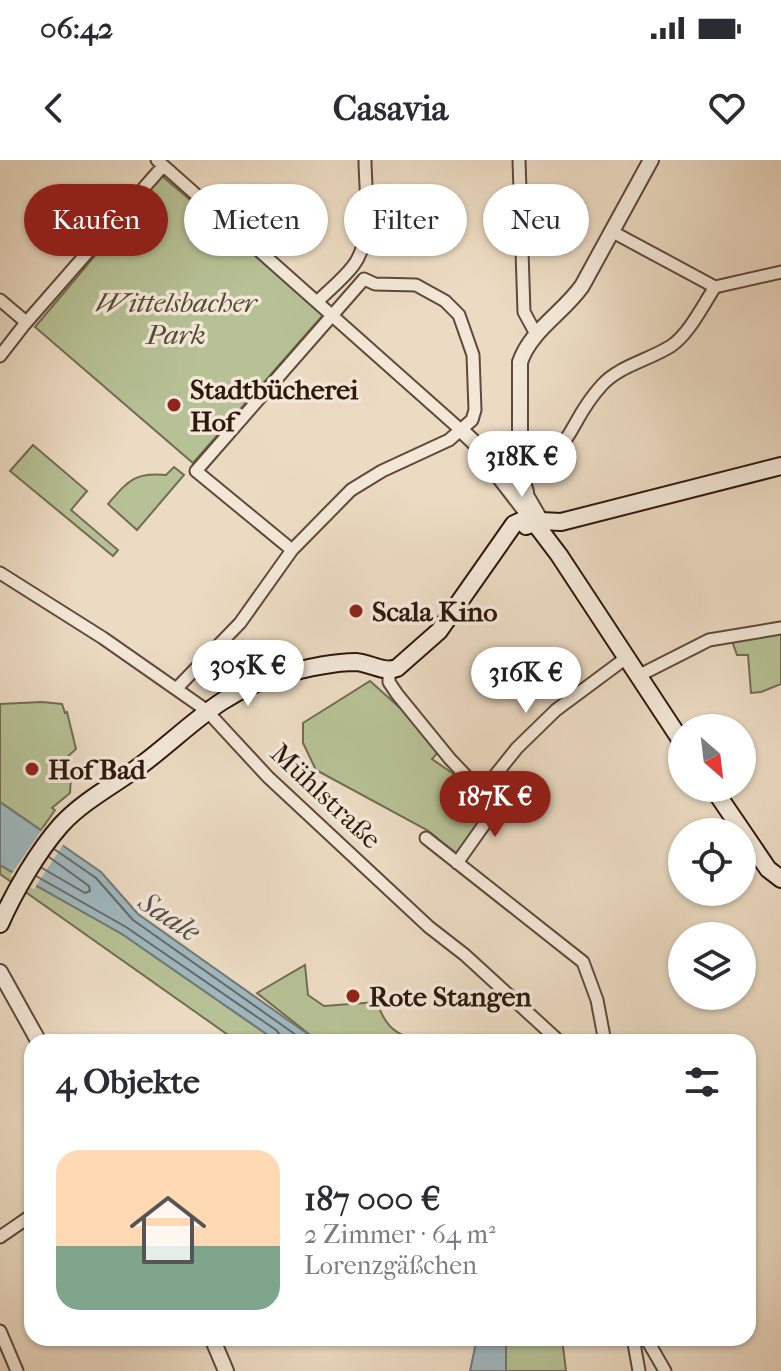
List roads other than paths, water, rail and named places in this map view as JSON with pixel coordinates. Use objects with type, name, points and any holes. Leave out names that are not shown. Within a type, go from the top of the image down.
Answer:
[{"type":"main road","points":[[0,913],[55,833],[79,809],[153,757],[206,710],[243,688],[274,676],[356,662],[389,670],[400,666],[439,631],[514,524],[525,519],[561,522],[781,466]]},
{"type":"main road","points":[[559,555],[554,541],[556,532],[573,518]]},
{"type":"main road","points":[[537,522],[668,721]]},
{"type":"main road","points":[[485,567],[508,542],[537,522]]},
{"type":"main road","points":[[722,802],[768,869],[781,879]]},
{"type":"main road","points":[[0,924],[17,890]]},
{"type":"street","points":[[317,302],[355,264],[362,249],[366,224],[365,160]]},
{"type":"street","points":[[519,160],[524,312],[536,334]]},
{"type":"street","points":[[514,524],[520,495],[516,475],[520,362],[525,347],[573,299],[651,160]]},
{"type":"street","points":[[0,356],[160,163],[462,431],[516,475]]},
{"type":"street","points":[[611,231],[715,287],[781,272]]},
{"type":"street","points":[[176,689],[240,623],[292,550],[351,490],[366,479],[449,440],[472,420],[475,410],[473,355],[459,315],[445,301],[416,285],[375,284],[364,279],[355,264]]},
{"type":"street","points":[[292,550],[196,471],[364,279]]},
{"type":"street","points":[[496,472],[501,476],[516,475],[556,455],[602,384],[677,341],[715,287]]},
{"type":"street","points":[[0,300],[26,322]]},
{"type":"street","points":[[462,431],[520,495],[537,522]]},
{"type":"street","name":"Mühlstraße","points":[[0,573],[206,710],[268,777],[429,927],[465,955],[551,1034]]},
{"type":"street","points":[[638,676],[709,640],[781,628]]},
{"type":"street","points":[[485,788],[517,748],[556,710],[626,658]]},
{"type":"street","points":[[389,670],[389,682],[397,694],[468,778],[505,795],[457,863]]},
{"type":"street","points":[[426,838],[583,962],[597,1000],[603,1034]]},
{"type":"street","points":[[0,972],[35,1034]]},
{"type":"street","points":[[0,993],[33,1034]]},
{"type":"street","points":[[0,1237],[24,1220]]},
{"type":"street","points":[[0,1331],[17,1371]]},
{"type":"street","points":[[215,1346],[226,1371]]},
{"type":"street","points":[[634,1346],[639,1371]]},
{"type":"street","points":[[651,1346],[665,1371]]},
{"type":"water","points":[[0,802],[101,872],[138,914],[308,1034],[266,1034],[122,934],[0,865]]},
{"type":"water","points":[[475,1346],[506,1346],[506,1371],[470,1371]]},
{"type":"place","name":"Stadtbücherei Hof","points":[[174,405]]},
{"type":"place","name":"Scala Kino","points":[[356,611]]},
{"type":"place","name":"Hof Bad","points":[[32,769]]},
{"type":"place","name":"Rote Stangen","points":[[353,996]]},
{"type":"park label","name":"Wittelsbacher Park","points":[[176,318]]},
{"type":"water label","name":"Saale","points":[[169,917]]}]
